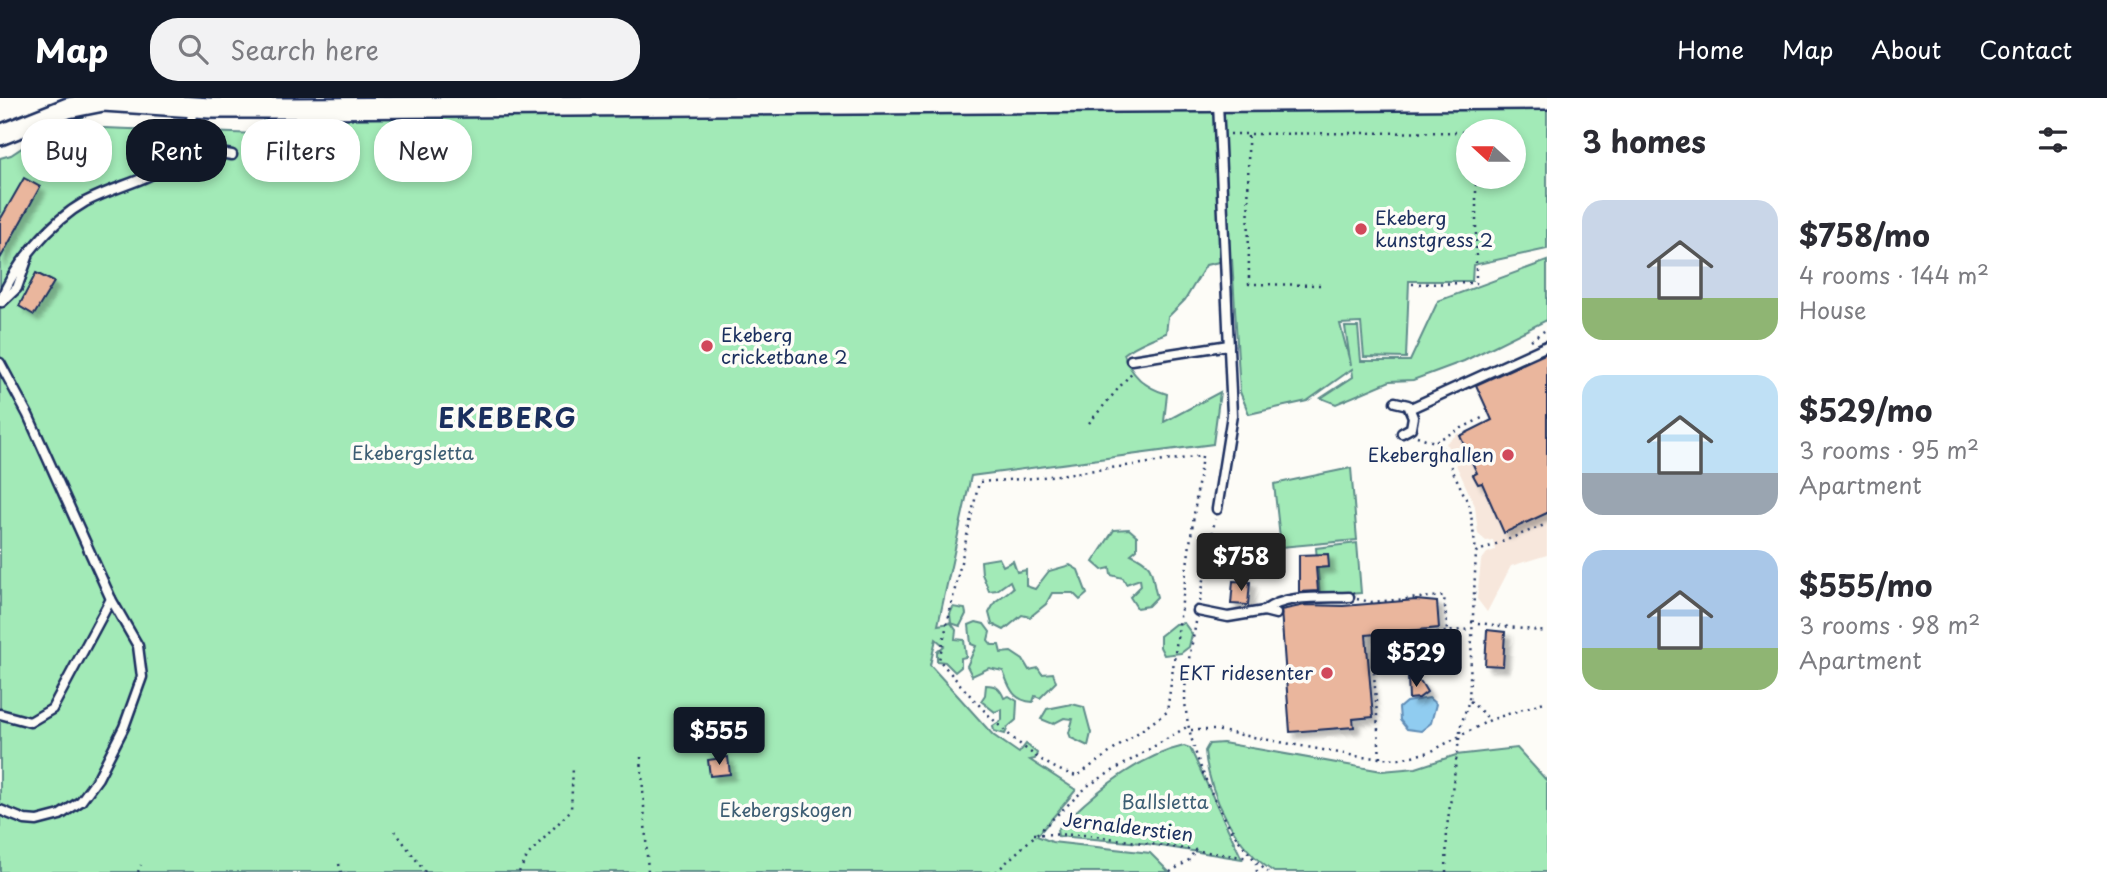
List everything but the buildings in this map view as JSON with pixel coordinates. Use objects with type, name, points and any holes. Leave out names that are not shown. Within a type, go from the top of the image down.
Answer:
[{"type":"street","points":[[0,135],[81,104],[116,100],[153,101],[193,107],[496,102],[1547,99]]},
{"type":"lane","points":[[1217,509],[1233,415],[1218,100]]},
{"type":"lane","points":[[190,119],[193,107]]},
{"type":"lane","points":[[227,154],[232,155]]},
{"type":"lane","points":[[0,303],[17,288],[28,257],[50,228],[75,209],[133,182]]},
{"type":"lane","points":[[1131,360],[1229,345]]},
{"type":"lane","points":[[1411,408],[1547,346]]},
{"type":"lane","points":[[0,363],[28,415],[111,598],[138,646],[142,677],[124,727],[106,765],[81,801],[60,815],[37,821],[25,820],[0,810]]},
{"type":"lane","points":[[1395,402],[1404,402],[1411,408],[1413,423],[1405,432]]},
{"type":"lane","points":[[1264,611],[1273,603],[1284,601],[1349,597]]},
{"type":"lane","points":[[0,714],[30,722],[52,709],[111,598]]},
{"type":"lane","points":[[1198,611],[1228,617],[1264,611],[1276,614]]},
{"type":"path","points":[[1219,134],[1456,132]]},
{"type":"path","points":[[1248,134],[1249,284],[1321,285]]},
{"type":"path","points":[[1412,284],[1476,283],[1476,189]]},
{"type":"path","points":[[1089,424],[1109,396],[1134,372],[1131,360]]},
{"type":"path","points":[[1436,442],[1482,418]]},
{"type":"path","points":[[1405,432],[1440,444],[1470,507],[1476,552],[1469,700],[1460,735],[1447,827],[1446,872]]},
{"type":"path","points":[[1202,456],[1167,712],[1077,776],[1064,773],[999,726],[939,660],[979,481],[1035,478],[1202,456]]},
{"type":"path","points":[[1476,552],[1547,524]]},
{"type":"path","points":[[1349,597],[1371,602],[1444,596],[1447,631]]},
{"type":"path","points":[[1471,622],[1547,632]]},
{"type":"path","points":[[1380,758],[1373,660],[1379,645],[1385,639],[1471,629]]},
{"type":"path","points":[[1469,700],[1490,720]]},
{"type":"path","points":[[1191,730],[1215,730],[1380,758],[1416,756],[1490,720],[1547,701]]},
{"type":"path","points":[[1034,834],[1102,775],[1189,725],[1231,830],[1251,859],[1268,872]]},
{"type":"path","points":[[641,757],[648,872]]},
{"type":"path","points":[[519,872],[528,855],[571,810],[573,768]]},
{"type":"path","points":[[395,831],[425,872]]},
{"type":"path","name":"Jernalderstien","points":[[996,872],[1034,834],[1088,835],[1251,859]]},
{"type":"path","points":[[1170,872],[1188,861],[1196,849]]},
{"type":"path","points":[[1256,863],[1257,872]]},
{"type":"path","points":[[339,864],[341,872]]},
{"type":"path","points":[[138,872],[141,865]]},
{"type":"shaded area","points":[[1459,433],[1477,473],[1474,475],[1478,484],[1482,483],[1504,532],[1547,513],[1547,555],[1511,566],[1487,612],[1477,599],[1481,561],[1487,553],[1495,550],[1493,540],[1486,541],[1478,534],[1475,506],[1446,443]]},
{"type":"green space","name":"Ekebergsletta","points":[[272,98],[1547,98],[1547,249],[1473,265],[1472,281],[1409,281],[1406,358],[1364,357],[1361,323],[1340,324],[1351,366],[1345,327],[1358,327],[1361,361],[1410,361],[1438,301],[1547,261],[1547,320],[1464,361],[1413,380],[1390,381],[1336,404],[1321,398],[1353,377],[1352,369],[1307,401],[1249,414],[1240,392],[1232,259],[1206,265],[1185,300],[1168,317],[1166,333],[1124,354],[1140,380],[1167,394],[1164,422],[1220,392],[1213,444],[971,476],[938,625],[951,623],[956,630],[955,639],[964,640],[966,657],[961,658],[961,667],[955,672],[945,662],[937,661],[937,652],[944,646],[936,639],[930,665],[993,735],[1019,753],[1026,744],[1037,753],[1035,759],[1030,760],[1076,790],[1037,836],[1052,842],[1150,853],[1169,872],[0,872],[0,158],[21,148],[21,182],[112,182],[112,128],[126,129],[126,182],[227,182],[227,133],[241,133],[241,182],[360,182],[360,119],[264,119]]},
{"type":"green space","points":[[1351,468],[1357,540],[1281,547],[1274,484]]},
{"type":"green space","points":[[1129,529],[1137,536],[1137,549],[1131,554],[1149,567],[1157,597],[1148,606],[1137,608],[1130,597],[1141,586],[1140,579],[1126,584],[1123,578],[1111,575],[1110,568],[1102,570],[1093,562],[1114,530]]},
{"type":"green space","points":[[1357,543],[1361,593],[1320,596],[1316,548]]},
{"type":"green space","points":[[999,558],[1003,566],[1013,561],[1017,572],[1026,570],[1026,586],[1035,589],[1049,571],[1070,565],[1078,570],[1087,594],[1080,600],[1073,593],[1052,593],[1046,604],[1030,617],[1022,615],[1004,630],[992,624],[989,613],[995,602],[1013,588],[1010,581],[997,590],[989,591],[982,574],[981,561]]},
{"type":"green space","points":[[953,607],[965,609],[966,614],[960,626],[951,623],[950,614]]},
{"type":"green space","points":[[976,622],[984,624],[990,632],[988,640],[992,645],[999,645],[1001,653],[1011,652],[1023,660],[1029,670],[1038,668],[1042,674],[1053,673],[1056,682],[1040,698],[1035,696],[1033,702],[1016,696],[1003,671],[989,668],[972,676],[967,666],[976,646],[971,644],[969,625]]},
{"type":"green space","points":[[1184,623],[1192,634],[1189,647],[1181,653],[1164,655],[1160,647],[1160,636],[1175,624]]},
{"type":"green space","points":[[986,685],[997,688],[1004,698],[1009,696],[1017,701],[1016,720],[1005,734],[994,731],[993,726],[1002,720],[1002,709],[995,712],[981,701]]},
{"type":"green space","points":[[1072,704],[1084,707],[1091,733],[1088,746],[1071,738],[1069,733],[1073,719],[1064,718],[1053,724],[1041,719],[1047,709]]},
{"type":"green space","name":"Ballsletta","points":[[1223,743],[1382,771],[1416,768],[1456,755],[1517,748],[1547,781],[1547,872],[1274,872],[1260,862],[1237,835],[1212,786],[1205,751],[1209,744]]},
{"type":"green space","name":"Ballsletta","points":[[1184,746],[1190,748],[1242,859],[1142,843],[1058,836],[1057,830],[1115,779],[1148,759]]},
{"type":"water","points":[[1429,698],[1436,704],[1431,723],[1421,731],[1407,729],[1400,720],[1399,708],[1406,702]]},
{"type":"place","name":"Ekeberg kunstgress 2","points":[[1361,229]]},
{"type":"place","name":"Ekeberg cricketbane 2","points":[[707,346]]},
{"type":"place","name":"Ekeberghallen","points":[[1508,455]]},
{"type":"place","name":"EKT ridesenter","points":[[1327,673]]},
{"type":"district","name":"EKEBERG","points":[[508,419]]},
{"type":"park label","name":"Ekebergskogen","points":[[786,810]]}]
